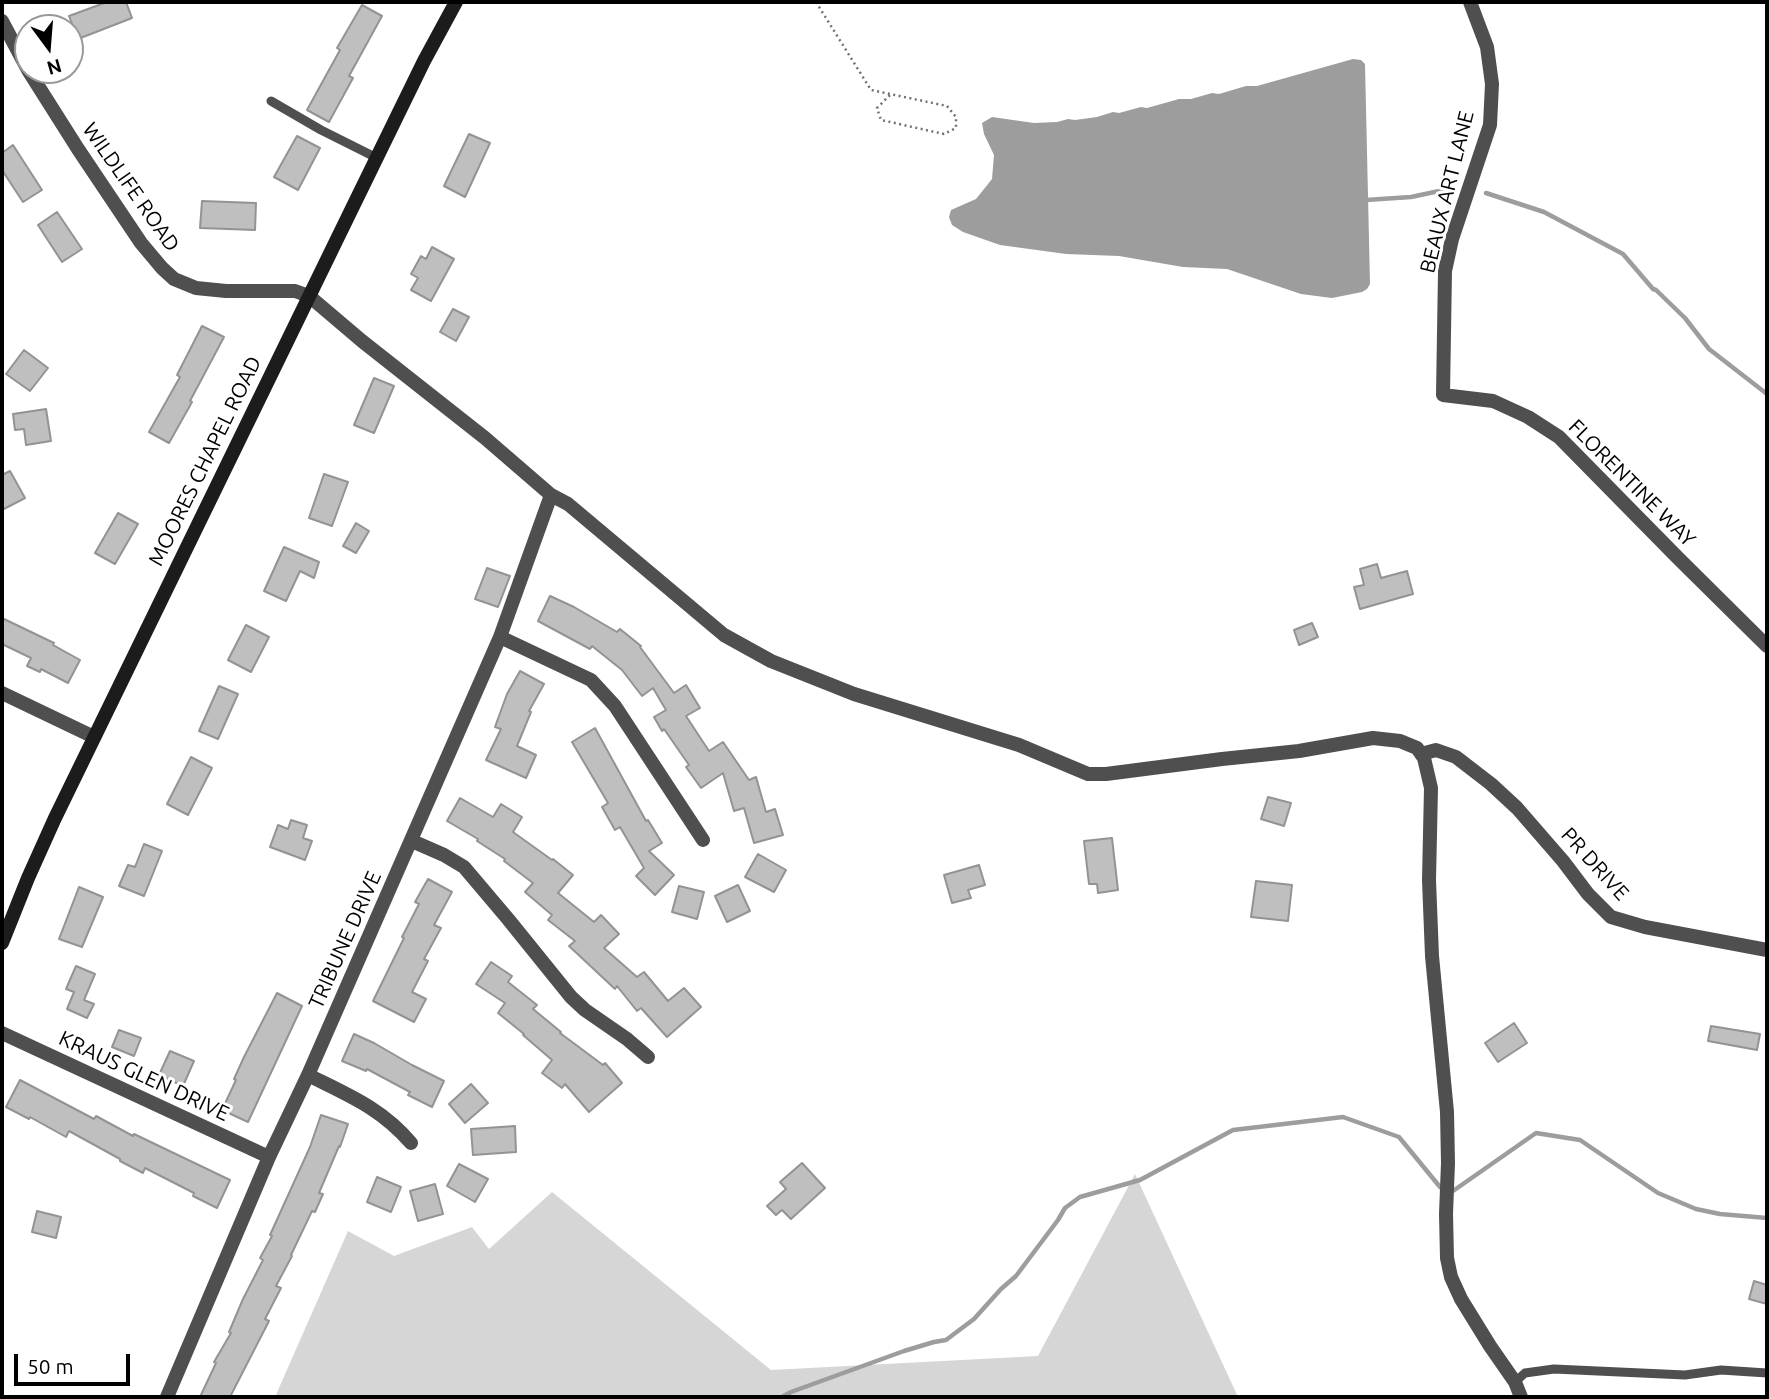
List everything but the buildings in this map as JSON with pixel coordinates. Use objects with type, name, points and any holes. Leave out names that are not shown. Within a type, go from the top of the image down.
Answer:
[{"type":"main road","name":"MOORES CHAPEL ROAD","points":[[2,943],[27,878],[94,737],[456,2]]},
{"type":"street","name":"BEAUX ART LANE","points":[[1443,395],[1445,271],[1452,239],[1490,125],[1492,84],[1487,47],[1470,2]]},
{"type":"street","name":"WILDLIFE ROAD","points":[[2,21],[14,44]]},
{"type":"street","name":"WILDLIFE ROAD","points":[[37,84],[141,243],[174,279],[196,288],[295,292],[309,296]]},
{"type":"street","points":[[309,296],[485,438],[551,495],[568,504],[724,635],[771,661],[854,694],[1019,745],[1088,774],[1299,751],[1373,738],[1400,741],[1416,748],[1424,758],[1431,788],[1429,880],[1432,956],[1447,1112],[1447,1258],[1451,1277],[1461,1299],[1515,1382],[1521,1397]]},
{"type":"street","name":"FLORENTINE WAY","points":[[1443,395],[1493,401],[1528,417],[1559,437],[1767,646]]},
{"type":"street","name":"TRIBUNE DRIVE","points":[[167,1397],[269,1157],[412,841],[500,637],[551,495]]},
{"type":"street","points":[[500,637],[591,680],[601,690],[615,706],[703,841]]},
{"type":"street","points":[[2,693],[94,737]]},
{"type":"street","name":"PR DRIVE","points":[[1421,754],[1436,750],[1456,757],[1491,784],[1517,808],[1588,894],[1611,917],[1645,928],[1767,950]]},
{"type":"street","points":[[412,841],[464,867],[571,998],[628,1039],[648,1057]]},
{"type":"street","name":"KRAUS GLEN DRIVE","points":[[2,1033],[269,1157]]},
{"type":"street","points":[[308,1075],[367,1105],[398,1127],[411,1143]]},
{"type":"lane","points":[[271,101],[377,158]]},
{"type":"lane","points":[[1515,1382],[1525,1373],[1555,1369],[1685,1375],[1721,1370],[1767,1373]]},
{"type":"path","points":[[816,2],[872,90],[891,94],[947,106],[956,117],[956,128],[944,134],[881,120],[877,108],[891,94]]},
{"type":"shaded area","points":[[1353,59],[1361,60],[1365,64],[1370,284],[1362,292],[1332,298],[1301,294],[1227,269],[1183,267],[1119,256],[1066,254],[1000,245],[963,232],[952,225],[949,217],[951,210],[976,199],[992,179],[994,155],[982,123],[992,117],[1034,123],[1097,117],[1257,86]]},
{"type":"shaded area","points":[[1135,1174],[1238,1397],[275,1397],[348,1231],[394,1256],[472,1227],[489,1249],[552,1192],[771,1370],[1038,1356]]},
{"type":"waterway","points":[[1366,200],[1411,197],[1444,190]]},
{"type":"waterway","points":[[1486,193],[1544,212],[1623,254],[1653,289],[1685,318],[1709,349],[1767,394]]},
{"type":"waterway","points":[[782,1397],[904,1351],[946,1340],[974,1319],[1016,1276],[1065,1208],[1080,1197],[1140,1180],[1233,1130],[1343,1117],[1399,1137],[1440,1187]]},
{"type":"waterway","points":[[1453,1191],[1536,1133],[1580,1140],[1658,1193],[1696,1209],[1767,1218]]}]
